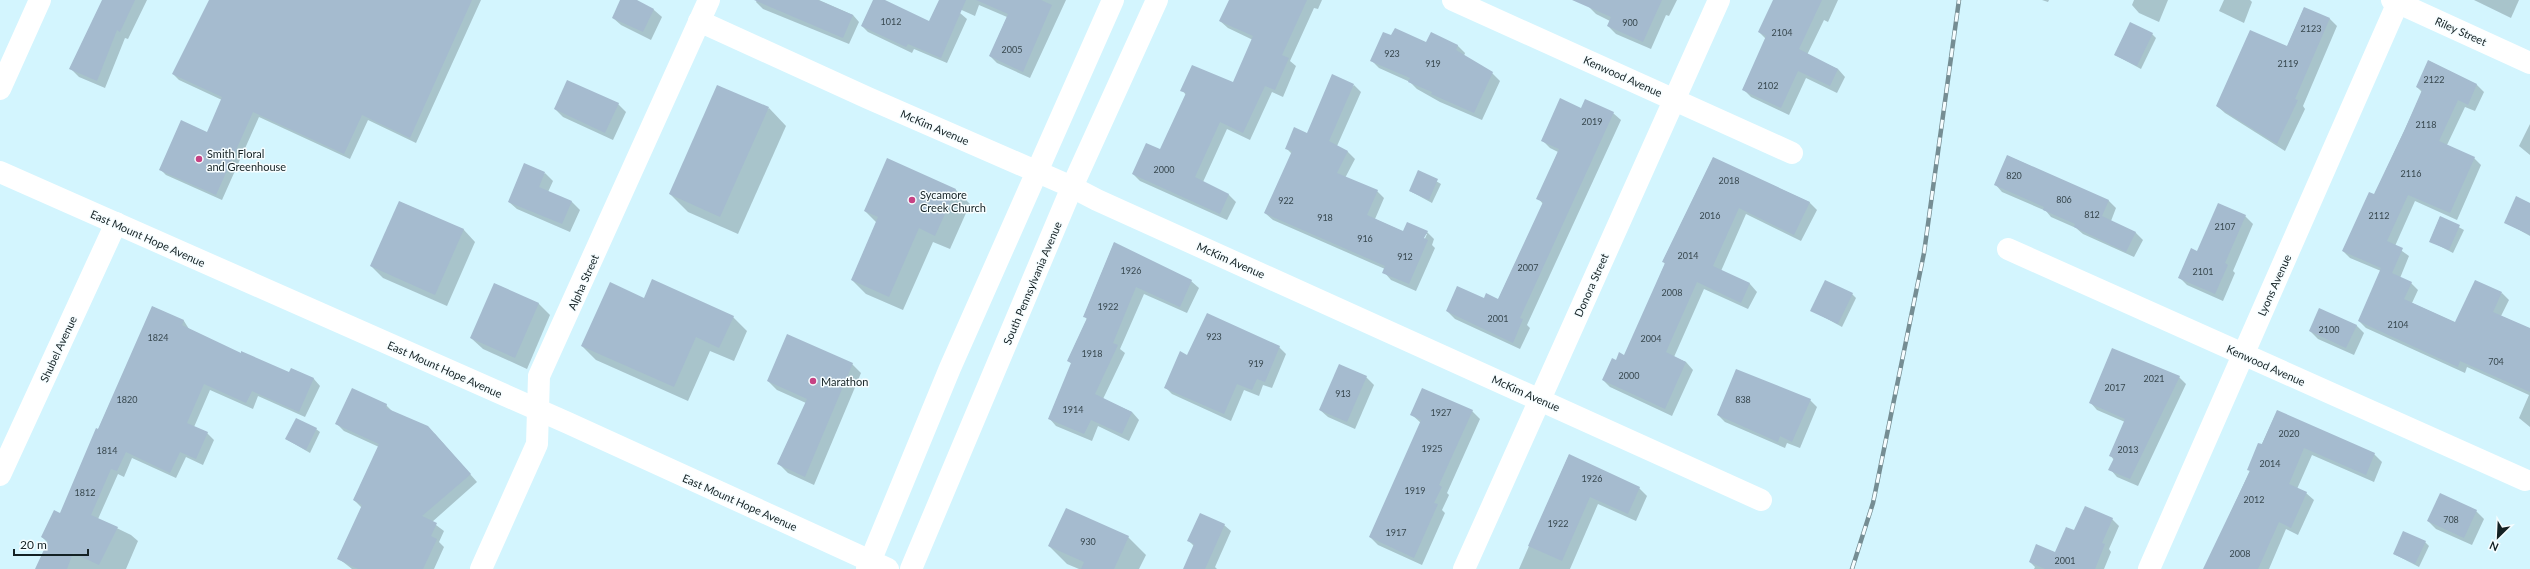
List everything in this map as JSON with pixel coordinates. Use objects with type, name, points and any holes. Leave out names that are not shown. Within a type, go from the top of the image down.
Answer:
[{"type":"street","points":[[0,89],[40,0]]},
{"type":"street","name":"Alpha Street","points":[[481,569],[537,444],[539,376],[709,0]]},
{"type":"street","points":[[875,566],[1036,171],[1113,0]]},
{"type":"street","name":"South Pennsylvania Avenue","points":[[911,569],[1072,187],[1157,0]]},
{"type":"street","name":"Kenwood Avenue","points":[[1453,0],[1792,153]]},
{"type":"street","name":"Donora Street","points":[[1464,569],[1718,0]]},
{"type":"street","name":"Riley Street","points":[[2396,1],[2530,63]]},
{"type":"street","name":"Lyons Avenue","points":[[2149,569],[2244,355],[2396,1]]},
{"type":"street","name":"McKim Avenue","points":[[699,22],[861,95],[1072,187],[1104,204],[1762,500]]},
{"type":"street","name":"East Mount Hope Avenue","points":[[0,172],[538,411],[875,566]]},
{"type":"street","name":"Shubel Avenue","points":[[0,475],[116,223]]},
{"type":"street","name":"Kenwood Avenue","points":[[2008,249],[2525,480]]},
{"type":"building","points":[[102,0],[135,0],[120,32],[117,30],[97,81],[69,69]]},
{"type":"building","points":[[209,0],[472,0],[410,138],[362,115],[344,154],[253,112],[216,195],[159,170],[181,120],[207,132],[222,97],[172,74]]},
{"type":"building","points":[[620,0],[637,0],[654,9],[643,32],[612,18]]},
{"type":"building","points":[[754,0],[818,0],[853,15],[843,38]]},
{"type":"building","points":[[873,0],[885,0],[929,21],[939,0],[966,0],[941,58],[908,44],[906,47],[861,26]]},
{"type":"building","points":[[976,0],[1041,0],[1052,5],[1023,72],[989,56],[1008,14]]},
{"type":"building","points":[[1229,0],[1307,0],[1282,55],[1289,58],[1275,90],[1265,86],[1243,133],[1220,122],[1195,177],[1229,194],[1220,214],[1132,174],[1146,143],[1160,149],[1186,93],[1180,91],[1192,65],[1233,82],[1253,36],[1219,21]]},
{"type":"building","points":[[1572,0],[1662,0],[1643,42],[1607,26],[1611,17]]},
{"type":"building","points":[[1773,0],[1822,0],[1799,49],[1838,69],[1830,86],[1798,71],[1781,108],[1742,90],[1766,36],[1758,32]]},
{"type":"building","points":[[2304,7],[2330,18],[2295,99],[2298,100],[2277,144],[2216,106],[2250,30],[2287,46]]},
{"type":"building","points":[[2130,22],[2153,33],[2137,66],[2114,55]]},
{"type":"building","points":[[1395,28],[1426,42],[1431,32],[1458,45],[1456,50],[1493,72],[1474,113],[1408,82],[1410,78],[1370,61],[1383,32],[1391,35]]},
{"type":"building","points":[[2428,60],[2477,84],[2468,105],[2458,100],[2439,141],[2475,157],[2450,213],[2408,195],[2387,241],[2403,248],[2392,273],[2383,269],[2412,282],[2404,299],[2455,322],[2475,280],[2502,292],[2493,312],[2530,328],[2530,392],[2460,361],[2458,367],[2358,321],[2381,268],[2342,251],[2369,192],[2374,194],[2405,129],[2422,90],[2416,87]]},
{"type":"building","points":[[1332,74],[1354,84],[1329,141],[1348,151],[1337,173],[1378,190],[1367,215],[1403,231],[1407,222],[1428,231],[1424,238],[1428,240],[1409,284],[1382,273],[1385,266],[1264,213],[1292,151],[1285,149],[1294,127],[1307,133]]},
{"type":"building","points":[[567,80],[619,103],[605,133],[554,109]]},
{"type":"building","points":[[717,85],[769,107],[720,217],[669,194]]},
{"type":"building","points":[[1560,98],[1581,108],[1585,99],[1614,112],[1520,318],[1523,319],[1513,343],[1446,311],[1457,286],[1484,298],[1486,293],[1498,299],[1543,202],[1536,199],[1559,149],[1541,141]]},
{"type":"building","points":[[2007,155],[2109,200],[2102,216],[2136,232],[2126,252],[2074,227],[2075,224],[2043,210],[2044,207],[1994,185]]},
{"type":"building","points":[[1713,157],[1810,202],[1794,235],[1739,208],[1713,266],[1750,283],[1741,303],[1697,282],[1666,352],[1686,362],[1665,409],[1602,380],[1612,358],[1616,360],[1619,352],[1624,355],[1665,263],[1662,262]]},
{"type":"building","points":[[887,158],[956,189],[935,236],[919,228],[889,297],[851,280],[878,217],[864,211]]},
{"type":"building","points":[[524,163],[545,172],[539,187],[572,201],[562,224],[508,202]]},
{"type":"building","points":[[1418,170],[1438,179],[1429,200],[1409,191]]},
{"type":"building","points":[[2516,196],[2530,203],[2530,235],[2504,223]]},
{"type":"building","points":[[399,201],[464,229],[435,295],[370,266]]},
{"type":"building","points":[[2218,203],[2246,215],[2225,263],[2228,265],[2215,294],[2178,278],[2191,248],[2197,251]]},
{"type":"building","points":[[2440,216],[2460,225],[2449,250],[2429,242]]},
{"type":"building","points":[[1114,242],[1192,280],[1180,307],[1136,287],[1113,343],[1118,345],[1095,394],[1132,412],[1122,434],[1091,420],[1084,434],[1048,419],[1071,363],[1067,361],[1087,318],[1083,317]]},
{"type":"building","points":[[652,279],[734,316],[719,348],[696,337],[674,387],[581,346],[610,282],[644,298]]},
{"type":"building","points":[[1825,280],[1853,293],[1838,324],[1810,311]]},
{"type":"building","points":[[494,283],[539,303],[515,358],[470,338]]},
{"type":"building","points":[[152,306],[184,320],[182,325],[241,353],[241,351],[289,372],[291,368],[314,378],[299,412],[252,391],[246,403],[204,384],[187,423],[208,432],[196,459],[180,452],[170,473],[126,452],[117,471],[111,469],[91,515],[118,527],[99,565],[73,553],[67,569],[35,569],[48,541],[41,537],[54,510],[60,513],[96,428],[98,429]]},
{"type":"building","points":[[2319,308],[2357,325],[2346,348],[2309,331]]},
{"type":"building","points":[[1207,313],[1280,346],[1265,382],[1257,379],[1252,390],[1237,384],[1224,414],[1164,388],[1180,351],[1187,355]]},
{"type":"building","points":[[787,334],[853,363],[805,477],[777,464],[807,399],[767,381]]},
{"type":"building","points":[[2112,348],[2180,376],[2130,479],[2108,470],[2114,458],[2109,456],[2125,419],[2089,403]]},
{"type":"building","points":[[1339,364],[1367,376],[1347,422],[1319,410]]},
{"type":"building","points":[[1736,369],[1811,399],[1792,442],[1780,436],[1778,442],[1717,415]]},
{"type":"building","points":[[352,388],[387,404],[386,408],[428,426],[471,474],[422,516],[437,523],[431,536],[437,539],[423,569],[358,569],[337,559],[362,505],[353,500],[379,444],[335,424]]},
{"type":"building","points":[[1422,388],[1473,410],[1439,485],[1442,487],[1434,503],[1438,504],[1414,558],[1369,537],[1421,420],[1410,415]]},
{"type":"building","points":[[2277,410],[2375,453],[2366,475],[2304,448],[2289,484],[2307,492],[2291,528],[2279,522],[2258,569],[2203,569],[2250,471],[2247,470],[2258,443],[2262,444]]},
{"type":"building","points":[[296,418],[317,428],[306,450],[285,439]]},
{"type":"building","points":[[1569,454],[1640,487],[1628,514],[1590,497],[1562,561],[1528,546]]},
{"type":"building","points":[[2440,493],[2477,510],[2464,538],[2427,521]]},
{"type":"building","points":[[2085,506],[2113,518],[2102,543],[2105,544],[2095,569],[2045,569],[2029,562],[2036,544],[2055,552],[2066,527],[2074,530]]},
{"type":"building","points":[[1066,508],[1129,536],[1114,569],[1081,569],[1084,562],[1048,546]]},
{"type":"building","points":[[1200,513],[1225,524],[1205,569],[1183,569],[1194,544],[1187,541]]},
{"type":"building","points":[[2403,531],[2426,541],[2415,564],[2393,554]]},
{"type":"railway","points":[[1852,569],[1873,503],[1924,253],[1959,0]]},
{"type":"place","name":"Smith Floral and Greenhouse","points":[[199,159]]},
{"type":"place","name":"Sycamore Creek Church","points":[[912,200]]},
{"type":"place","name":"Marathon","points":[[813,381]]}]
